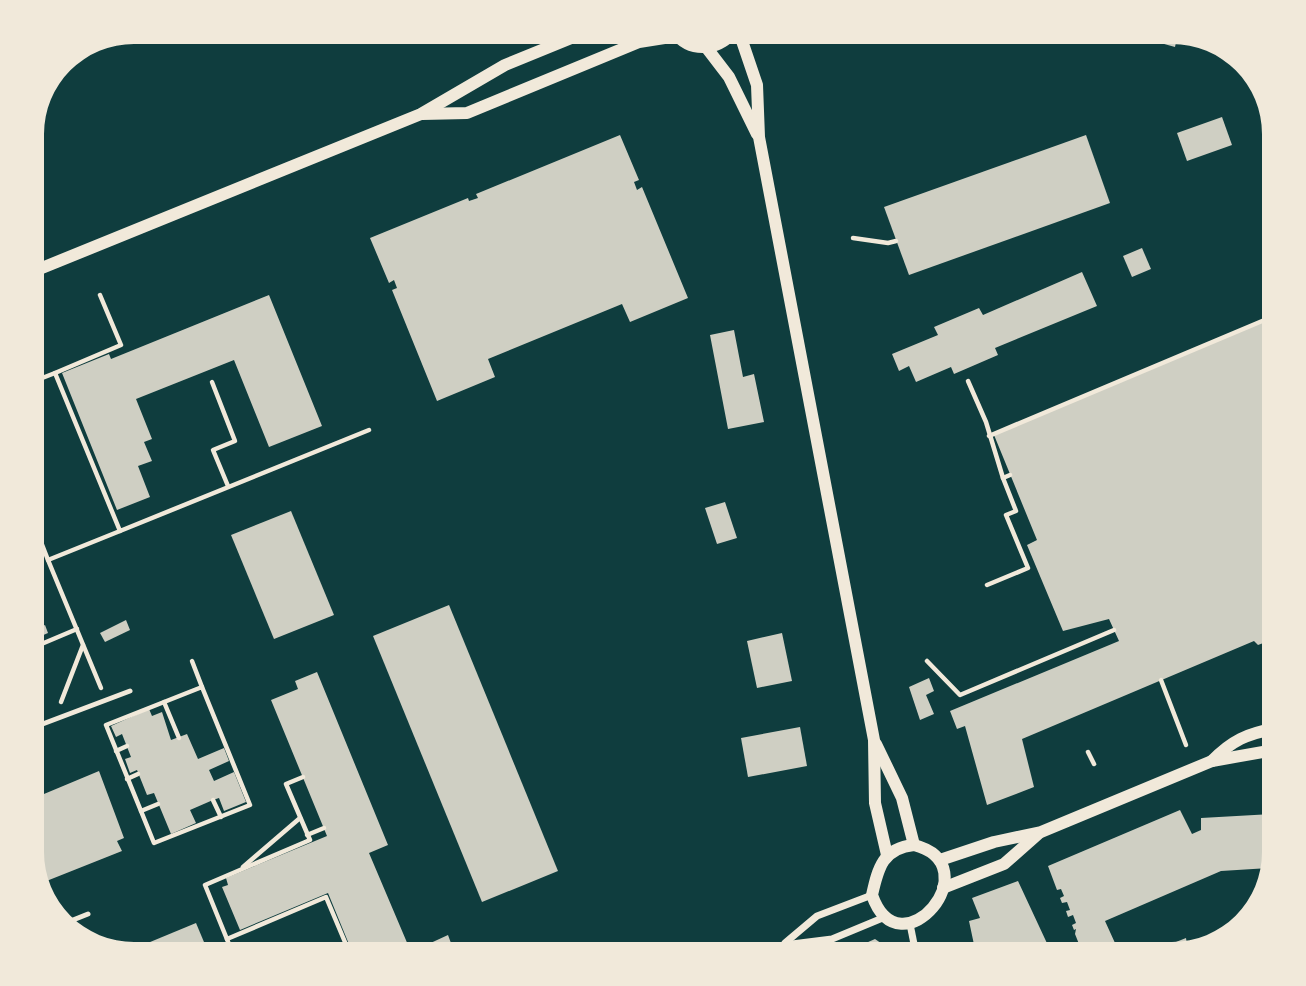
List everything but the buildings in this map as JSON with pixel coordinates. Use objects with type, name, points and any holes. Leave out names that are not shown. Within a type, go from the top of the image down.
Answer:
[{"type":"street","points":[[44,267],[421,114],[505,65],[557,44]]},
{"type":"street","points":[[421,114],[467,113],[634,44]]},
{"type":"street","points":[[690,44],[706,47],[714,44]]},
{"type":"street","points":[[743,44],[757,85],[759,137],[873,740],[875,803],[887,855]]},
{"type":"street","points":[[706,47],[729,77],[743,111],[759,137]]},
{"type":"street","points":[[1212,761],[1229,744],[1262,731]]},
{"type":"street","points":[[873,740],[902,798],[914,845]]},
{"type":"street","points":[[940,860],[995,842],[1041,832],[1212,761],[1262,752]]},
{"type":"street","points":[[943,888],[1004,863],[1041,832]]},
{"type":"street","points":[[914,845],[925,848],[940,860],[944,870],[943,888],[931,912],[921,920],[910,924],[896,923],[885,917],[876,907],[872,895],[878,870],[887,855],[902,846],[914,845]]},
{"type":"street","points":[[787,942],[817,916],[872,895]]},
{"type":"street","points":[[808,942],[832,939],[885,917]]},
{"type":"street","points":[[910,924],[914,942]]},
{"type":"lane","points":[[44,724],[130,691]]},
{"type":"lane","points":[[74,920],[88,914]]},
{"type":"path","points":[[853,238],[888,243],[896,241]]},
{"type":"path","points":[[44,377],[121,345],[100,295]]},
{"type":"path","points":[[989,436],[1262,321]]},
{"type":"path","points":[[55,373],[120,531]]},
{"type":"path","points":[[968,381],[1016,511],[1006,515],[1028,568],[988,585]]},
{"type":"path","points":[[212,382],[236,441],[213,450],[228,486]]},
{"type":"path","points":[[48,560],[369,430]]},
{"type":"path","points":[[1003,478],[1010,475]]},
{"type":"path","points":[[44,550],[106,700]]},
{"type":"path","points":[[44,643],[77,629]]},
{"type":"path","points":[[927,661],[960,695],[1114,630]]},
{"type":"path","points":[[54,720],[83,645]]},
{"type":"path","points":[[192,661],[250,805],[154,843],[106,725],[202,687]]},
{"type":"path","points":[[1161,680],[1186,745]]},
{"type":"path","points":[[164,702],[179,737]]},
{"type":"path","points":[[116,751],[127,746]]},
{"type":"path","points":[[1088,752],[1094,764]]},
{"type":"path","points":[[127,779],[138,774]]},
{"type":"path","points":[[228,942],[205,885],[310,840],[286,784],[303,777]]},
{"type":"path","points":[[213,800],[221,817]]},
{"type":"path","points":[[141,811],[158,804]]},
{"type":"path","points":[[240,871],[300,818]]},
{"type":"path","points":[[307,835],[324,828]]},
{"type":"path","points":[[227,939],[326,897],[346,942]]}]
